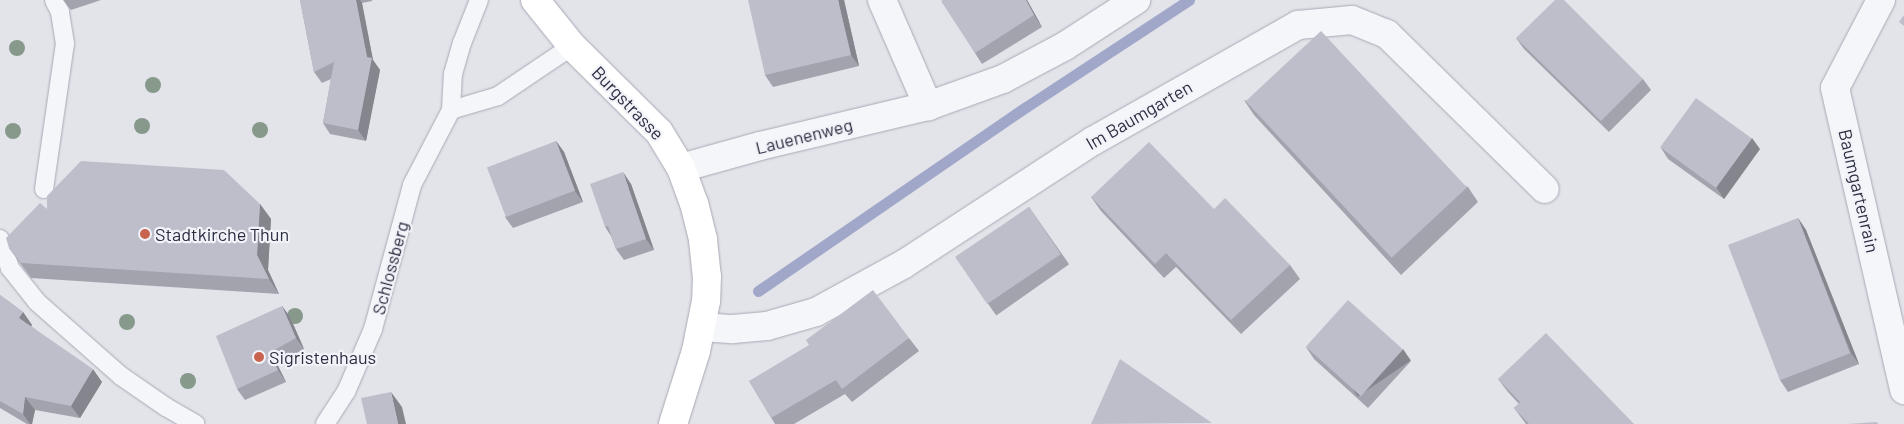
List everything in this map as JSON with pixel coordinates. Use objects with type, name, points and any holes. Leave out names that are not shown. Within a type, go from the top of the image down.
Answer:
[{"type":"main road","name":"Burgstrasse","points":[[535,0],[572,46],[659,132],[681,168],[694,203],[704,240],[707,276],[702,327],[673,424]]},
{"type":"street","points":[[882,0],[928,106]]},
{"type":"street","name":"Lauenenweg","points":[[681,168],[760,146],[928,106],[1003,79],[1065,46],[1136,0]]},
{"type":"street","name":"Baumgartenrain","points":[[1881,0],[1835,88],[1904,390]]},
{"type":"street","name":"Im Baumgarten","points":[[702,327],[733,329],[767,326],[816,312],[904,264],[1093,141],[1298,25],[1352,20],[1387,34],[1545,189]]},
{"type":"lane","points":[[44,189],[65,44],[60,12],[54,0]]},
{"type":"lane","name":"Schlossberg","points":[[325,424],[346,392],[364,355],[373,329],[412,185],[451,110],[454,74],[462,43],[479,0]]},
{"type":"lane","points":[[451,110],[498,96],[572,46]]},
{"type":"lane","points":[[0,239],[10,268],[37,302],[121,376],[166,407],[195,424]]},
{"type":"building","points":[[300,0],[356,0],[367,57],[372,58],[358,130],[323,123],[334,62],[314,72]]},
{"type":"building","points":[[748,0],[838,0],[851,55],[765,75]]},
{"type":"building","points":[[1026,0],[1034,15],[975,53],[941,1]]},
{"type":"building","points":[[1555,0],[1564,0],[1643,79],[1601,121],[1516,38]]},
{"type":"building","points":[[1904,15],[1904,26],[1899,22]]},
{"type":"building","points":[[1321,31],[1467,188],[1392,258],[1246,101]]},
{"type":"building","points":[[1696,98],[1752,139],[1716,188],[1660,147]]},
{"type":"building","points":[[556,141],[575,190],[506,217],[487,168]]},
{"type":"building","points":[[1149,142],[1214,209],[1225,198],[1290,265],[1231,320],[1166,253],[1155,264],[1091,197]]},
{"type":"building","name":"Stadtkirche Thun","points":[[81,161],[224,170],[260,204],[257,255],[269,279],[21,263],[9,248],[6,238],[40,203],[47,209],[47,196]]},
{"type":"building","points":[[623,172],[646,239],[616,249],[608,226],[605,227],[590,184]]},
{"type":"building","points":[[1029,207],[1061,254],[987,304],[955,257]]},
{"type":"building","points":[[1798,218],[1850,353],[1780,380],[1728,245]]},
{"type":"building","points":[[873,290],[909,338],[842,389],[836,380],[771,418],[749,381],[809,345],[806,340]]},
{"type":"building","points":[[0,295],[23,312],[19,318],[93,369],[71,406],[25,397],[23,414],[0,401]]},
{"type":"building","points":[[1348,300],[1403,350],[1361,396],[1306,347]]},
{"type":"building","name":"Sigristenhaus","points":[[282,306],[296,338],[269,353],[278,370],[237,389],[216,336]]},
{"type":"building","points":[[1546,333],[1634,424],[1529,424],[1514,408],[1520,402],[1498,379]]},
{"type":"building","points":[[1120,359],[1212,423],[1091,424]]},
{"type":"building","points":[[391,392],[398,424],[367,424],[361,398]]},
{"type":"building","points":[[1877,422],[1878,424],[1847,424]]},
{"type":"waterway","points":[[758,291],[1026,107],[1189,0]]},
{"type":"place","name":"Stadtkirche Thun","points":[[145,234]]},
{"type":"place","name":"Sigristenhaus","points":[[259,357]]}]
